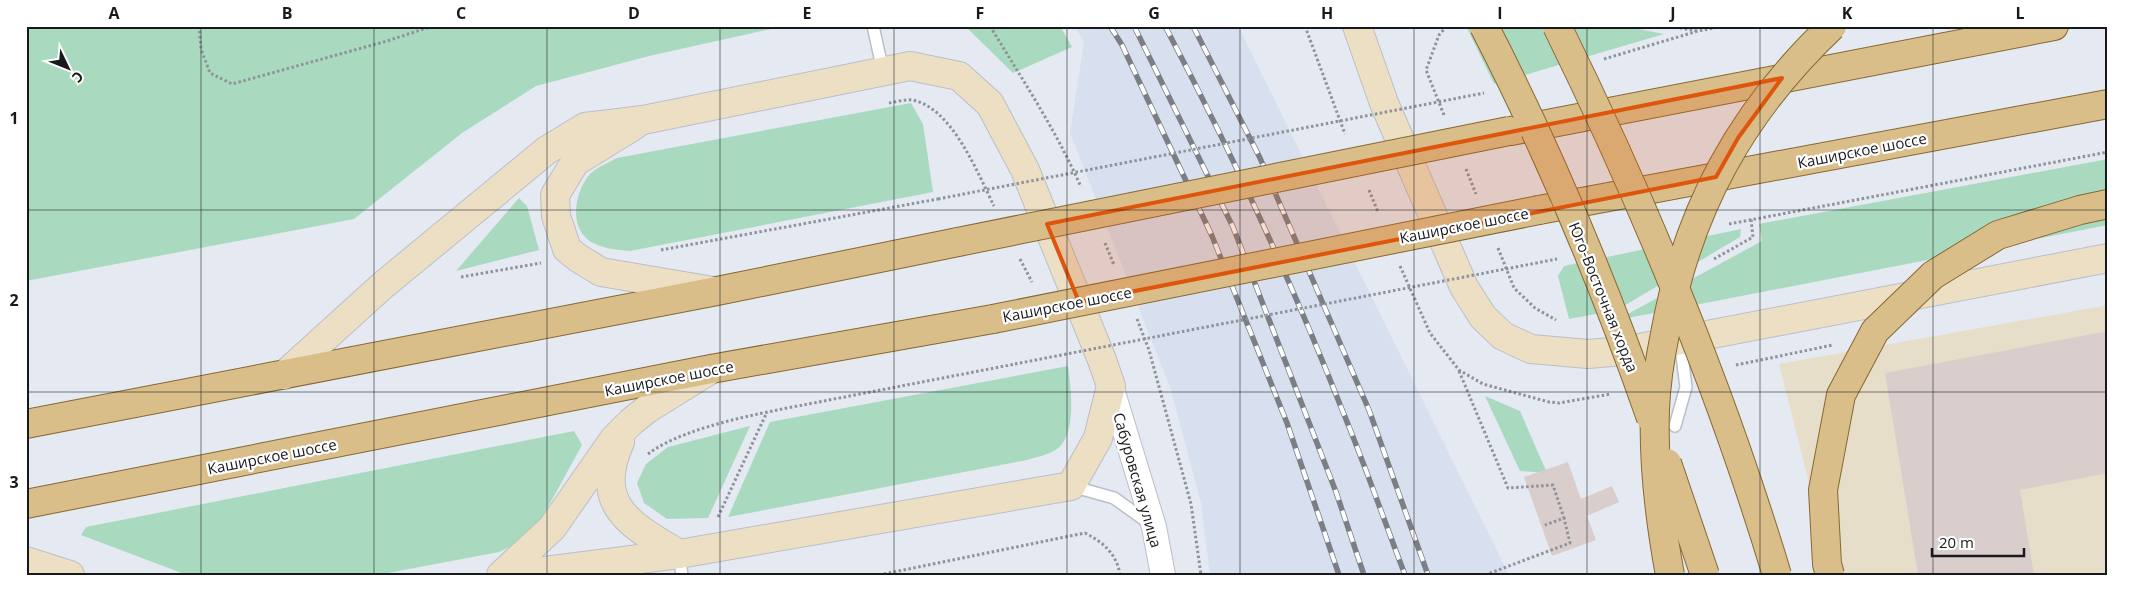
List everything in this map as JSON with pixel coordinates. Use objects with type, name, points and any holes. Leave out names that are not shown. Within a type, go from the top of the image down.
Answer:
[{"type":"main road","points":[[1358,26],[1384,103],[1464,287],[1483,317],[1503,336],[1531,349],[1588,354],[1624,351],[2108,258]]},
{"type":"main road","name":"Юго-Восточная хорда","points":[[1484,26],[1536,134],[1609,305],[1647,406],[1705,575]]},
{"type":"main road","points":[[1557,26],[1610,136],[1664,259],[1702,354],[1777,575]]},
{"type":"main road","points":[[1670,575],[1658,471],[1655,409],[1661,352],[1671,297],[1686,248],[1709,190],[1738,138],[1766,98],[1800,57],[1832,26]]},
{"type":"main road","points":[[26,424],[717,291],[1509,131],[2054,26]]},
{"type":"main road","points":[[284,375],[382,286],[547,150],[585,127],[643,120],[910,66],[959,76],[990,104],[1025,170],[1111,386],[1098,438],[1071,486],[681,565],[513,575]]},
{"type":"main road","name":"Каширское шоссе","points":[[26,504],[711,369],[994,319],[1539,210],[2108,104]]},
{"type":"main road","points":[[643,120],[575,162],[555,195],[556,216],[567,248],[578,258],[601,272],[717,291]]},
{"type":"main road","points":[[1830,575],[1827,564],[1824,490],[1841,395],[1875,331],[1933,275],[1998,235],[2080,210],[2108,204]]},
{"type":"main road","points":[[501,575],[552,528],[614,439],[631,422],[647,409],[711,369]]},
{"type":"main road","points":[[631,422],[619,444],[611,466],[610,484],[614,499],[622,514],[681,565]]},
{"type":"main road","points":[[34,566],[70,575]]},
{"type":"street","name":"Сабуровская улица","points":[[1111,386],[1154,528],[1163,575]]},
{"type":"lane","points":[[873,26],[883,71]]},
{"type":"lane","points":[[1675,426],[1686,387],[1680,340]]},
{"type":"lane","points":[[1071,486],[1114,498],[1154,528]]},
{"type":"path","points":[[198,26],[201,49],[210,74],[232,84],[387,41],[433,26]]},
{"type":"path","points":[[990,26],[1037,102],[1070,162],[1084,195]]},
{"type":"path","points":[[1670,26],[1698,31]]},
{"type":"path","points":[[1596,61],[1698,31],[1724,26]]},
{"type":"path","points":[[651,252],[938,199],[1484,93]]},
{"type":"path","points":[[886,104],[910,100],[920,102],[939,116],[960,141],[974,163],[998,214]]},
{"type":"path","points":[[1722,225],[2108,152]]},
{"type":"path","points":[[1103,237],[1117,272]]},
{"type":"path","points":[[1016,250],[1034,285]]},
{"type":"path","points":[[643,459],[660,445],[678,438],[700,430],[767,412],[1566,257]]},
{"type":"path","points":[[461,277],[542,262]]},
{"type":"path","points":[[1414,298],[1430,333],[1459,370],[1508,488],[1553,485],[1564,518],[1570,543],[1485,575]]},
{"type":"path","points":[[1135,315],[1149,350],[1191,504],[1201,575]]},
{"type":"path","points":[[1065,348],[1069,357]]},
{"type":"path","points":[[1459,370],[1483,384],[1549,402],[1559,403],[1618,392]]},
{"type":"path","points":[[717,520],[767,412]]},
{"type":"path","points":[[1545,525],[1564,518]]},
{"type":"path","points":[[879,575],[1085,533],[1100,540],[1112,554],[1120,575]]},
{"type":"highlighted area","points":[[1782,78],[1738,138],[1716,177],[1079,302],[1047,224]]},
{"type":"shaded area","points":[[1075,26],[1238,26],[1509,575],[1210,575],[1201,503],[1171,390],[1070,133],[1084,42]]},
{"type":"shaded area","points":[[2108,305],[2108,575],[1832,575],[1779,364]]},
{"type":"green space","points":[[26,26],[784,26],[649,56],[536,86],[462,133],[354,219],[26,281]]},
{"type":"green space","points":[[965,26],[1060,26],[1072,47],[1013,73]]},
{"type":"green space","points":[[1466,26],[1624,26],[1664,34],[1494,84]]},
{"type":"green space","points":[[911,103],[923,124],[933,192],[630,251],[607,248],[595,244],[586,238],[577,223],[576,206],[585,181],[596,169],[617,158]]},
{"type":"green space","points":[[2108,159],[2108,225],[1628,318],[1626,315],[1762,241],[1759,224]]},
{"type":"green space","points":[[519,198],[527,206],[539,250],[456,271]]},
{"type":"green space","points":[[1741,229],[1740,237],[1617,310],[1569,319],[1558,276],[1564,266]]},
{"type":"green space","points":[[1068,366],[1071,410],[1068,433],[1057,449],[1050,453],[1027,460],[728,517],[770,422]]},
{"type":"green space","points":[[1485,396],[1520,411],[1547,473],[1520,471]]},
{"type":"green space","points":[[750,426],[708,518],[667,519],[644,503],[637,483],[646,464],[668,447]]},
{"type":"green space","points":[[574,431],[582,445],[538,525],[519,543],[499,552],[377,575],[187,575],[81,535],[86,527]]},
{"type":"building","points":[[2108,331],[2108,473],[2020,490],[2034,575],[1918,575],[1885,373]]},
{"type":"building","points":[[1568,462],[1581,499],[1612,486],[1619,502],[1587,516],[1596,540],[1552,556],[1524,477]]},
{"type":"railway","points":[[1110,26],[1122,45],[1212,236],[1287,423],[1339,575]]},
{"type":"railway","points":[[1134,26],[1233,227],[1336,492],[1364,575]]},
{"type":"railway","points":[[1165,26],[1237,168],[1303,314],[1367,472],[1405,575]]},
{"type":"railway","points":[[1193,26],[1260,158],[1369,410],[1428,575]]}]
